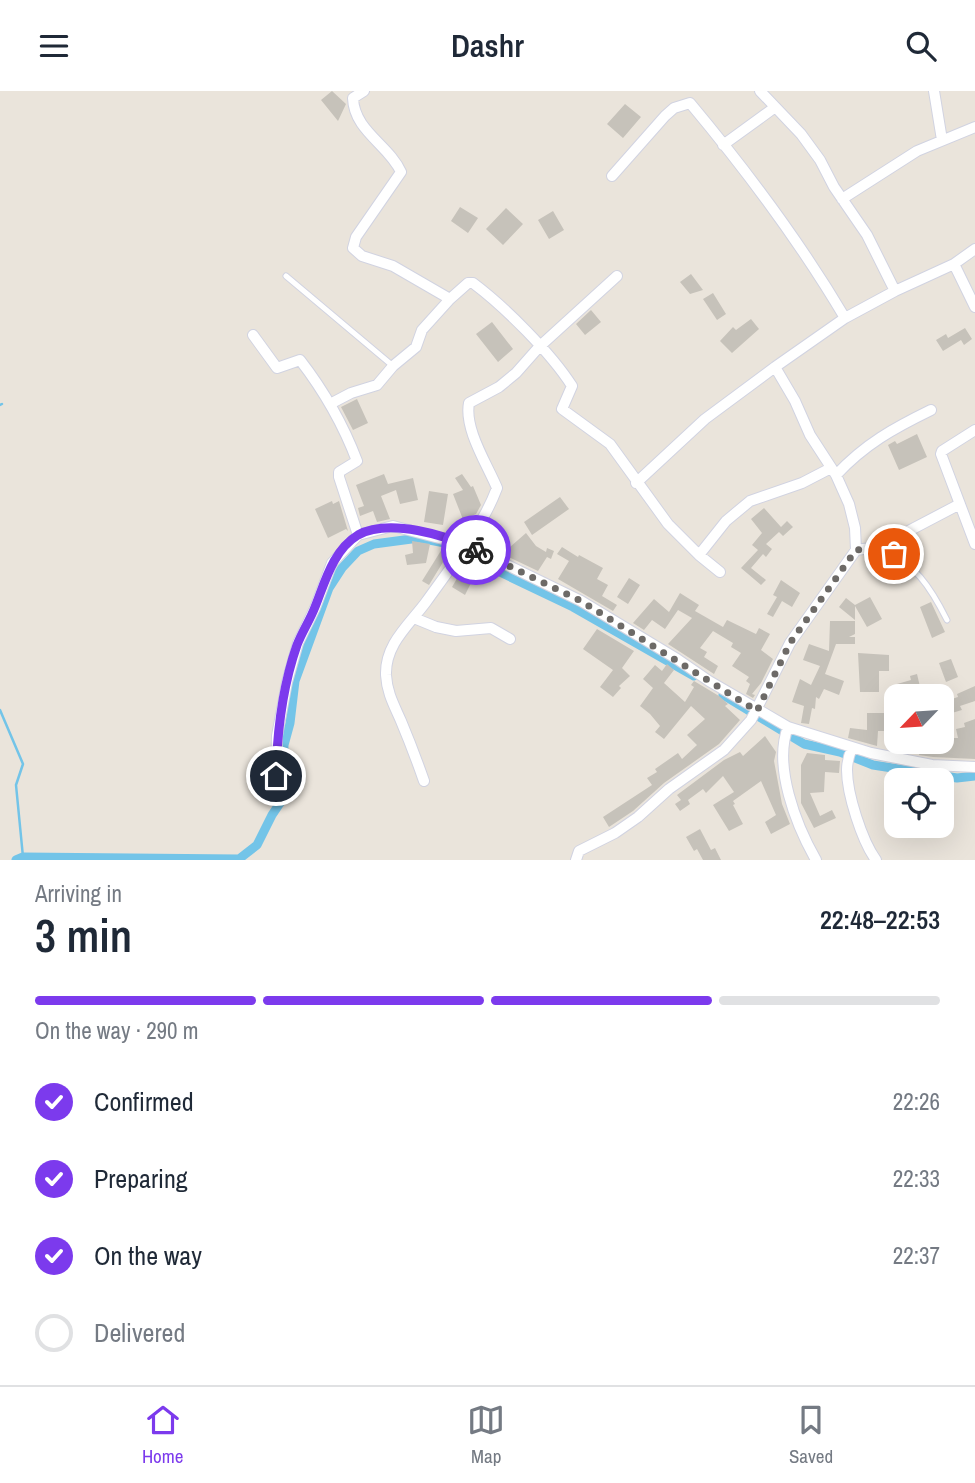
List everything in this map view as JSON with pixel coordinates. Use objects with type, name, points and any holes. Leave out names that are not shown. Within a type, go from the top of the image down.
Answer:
[{"type":"street","points":[[364,91],[353,98],[353,108],[372,139],[396,161],[401,172],[356,237],[352,248],[362,256],[393,266],[450,299]]},
{"type":"street","points":[[760,91],[801,134],[820,160],[867,235],[895,291]]},
{"type":"street","points":[[934,91],[942,140]]},
{"type":"street","points":[[612,176],[664,116],[674,108],[690,103],[788,232],[845,318]]},
{"type":"street","points":[[723,145],[774,108]]},
{"type":"street","points":[[842,199],[917,151],[975,127]]},
{"type":"street","points":[[636,483],[705,419],[845,318],[954,264],[975,249]]},
{"type":"street","points":[[954,264],[975,307]]},
{"type":"street","points":[[424,781],[400,719],[390,702],[386,675],[388,656],[394,643],[457,558],[492,502],[497,488],[475,442],[469,403],[499,387],[516,373],[539,347],[617,276]]},
{"type":"street","points":[[330,404],[351,393],[377,385],[393,366],[416,347],[422,330],[450,299],[468,283],[473,283],[564,374],[572,386],[562,409],[610,444],[668,524],[720,572]]},
{"type":"street","points":[[253,335],[277,368],[300,360],[312,373],[344,426],[357,461],[339,472],[338,477],[358,535]]},
{"type":"street","points":[[576,860],[579,851],[615,833],[638,817],[669,789],[724,750],[755,715],[790,643],[856,550],[855,529],[849,504],[834,471],[810,435],[795,401],[775,367]]},
{"type":"street","points":[[699,555],[726,521],[750,501],[834,471],[882,436],[931,410]]},
{"type":"street","points":[[975,430],[941,454],[975,544]]},
{"type":"street","points":[[856,550],[878,547],[960,504]]},
{"type":"street","points":[[270,793],[276,776],[281,709],[298,643],[332,563],[358,535],[393,526],[464,546],[581,601],[755,715],[786,732],[850,753],[932,765],[975,767]]},
{"type":"street","points":[[414,618],[456,631],[491,628],[510,639]]},
{"type":"street","points":[[786,732],[781,757],[787,792],[816,860]]},
{"type":"street","points":[[850,753],[849,789],[860,826],[876,860]]},
{"type":"lane","points":[[286,276],[393,366]]},
{"type":"lane","points":[[878,547],[894,554],[930,587],[947,620]]},
{"type":"building","points":[[332,91],[346,104],[338,121],[321,100]]},
{"type":"building","points":[[625,104],[641,117],[623,138],[607,124]]},
{"type":"building","points":[[460,207],[478,218],[468,233],[451,221]]},
{"type":"building","points":[[506,208],[523,224],[503,245],[486,229]]},
{"type":"building","points":[[553,211],[564,230],[549,239],[538,220]]},
{"type":"building","points":[[691,274],[703,290],[690,294],[680,282]]},
{"type":"building","points":[[713,293],[726,314],[717,320],[703,299]]},
{"type":"building","points":[[591,310],[601,322],[585,335],[576,324]]},
{"type":"building","points":[[751,319],[759,329],[732,353],[720,341],[733,327],[736,330]]},
{"type":"building","points":[[492,322],[513,349],[498,362],[476,334]]},
{"type":"building","points":[[965,328],[972,339],[964,345],[961,340],[943,351],[936,340],[946,334],[948,338]]},
{"type":"building","points":[[357,399],[368,423],[353,430],[341,407]]},
{"type":"building","points":[[917,434],[927,457],[899,470],[888,445],[895,441],[897,444]]},
{"type":"building","points":[[384,474],[388,484],[413,478],[418,500],[400,504],[396,490],[381,496],[390,519],[377,522],[373,511],[360,516],[358,508],[364,506],[356,485]]},
{"type":"building","points":[[462,474],[471,487],[473,486],[481,505],[476,514],[466,518],[472,521],[463,536],[457,535],[464,522],[453,494],[463,490],[455,478]]},
{"type":"building","points":[[429,491],[448,494],[443,525],[424,522]]},
{"type":"building","points":[[560,497],[569,509],[532,535],[524,522]]},
{"type":"building","points":[[332,501],[333,504],[339,501],[348,531],[346,529],[328,538],[315,509]]},
{"type":"building","points":[[764,508],[781,527],[787,521],[793,527],[783,536],[779,532],[766,544],[772,549],[766,557],[763,554],[751,568],[766,580],[761,585],[741,568],[758,550],[752,545],[762,533],[751,519]]},
{"type":"building","points":[[526,533],[536,546],[546,552],[547,548],[554,551],[551,559],[547,557],[538,571],[502,554]]},
{"type":"building","points":[[412,541],[430,544],[426,563],[407,565],[405,555],[413,553]]},
{"type":"building","points":[[562,547],[603,568],[597,579],[608,585],[602,596],[617,605],[613,611],[558,579],[569,561],[557,554]]},
{"type":"building","points":[[442,549],[448,554],[429,585],[422,581]]},
{"type":"building","points":[[462,570],[474,577],[465,595],[452,587]]},
{"type":"building","points":[[629,578],[640,585],[628,604],[617,597]]},
{"type":"building","points":[[781,580],[800,593],[792,607],[782,601],[773,617],[767,614],[777,597],[773,595]]},
{"type":"building","points":[[680,593],[699,605],[695,611],[723,627],[727,620],[756,634],[759,628],[770,634],[761,650],[773,659],[752,694],[755,695],[753,698],[746,694],[750,684],[746,681],[749,677],[732,666],[741,653],[731,647],[733,643],[713,631],[700,648],[707,652],[704,657],[718,666],[714,674],[668,644],[692,618],[678,610],[665,629],[652,620],[644,630],[633,623],[654,599],[669,612]]},
{"type":"building","points":[[870,597],[882,619],[867,627],[855,606],[855,620],[839,607],[846,598],[855,605]]},
{"type":"building","points":[[931,602],[945,632],[932,638],[920,607]]},
{"type":"building","points":[[830,621],[855,621],[855,634],[849,637],[855,637],[855,644],[836,644],[825,674],[844,681],[839,695],[824,689],[819,699],[816,697],[809,724],[801,723],[804,706],[792,702],[800,679],[811,685],[820,666],[803,660],[809,644],[829,651]]},
{"type":"building","points":[[597,629],[634,651],[622,668],[630,676],[619,686],[621,688],[613,697],[600,687],[613,670],[583,649]]},
{"type":"building","points":[[858,653],[889,655],[889,671],[879,671],[879,692],[860,692]]},
{"type":"building","points":[[951,659],[958,677],[946,682],[939,663]]},
{"type":"building","points":[[667,664],[674,670],[664,683],[685,702],[694,687],[691,685],[694,681],[719,696],[740,720],[719,744],[609,827],[603,817],[652,785],[647,778],[657,772],[655,769],[678,753],[682,759],[697,745],[687,735],[705,719],[691,706],[664,739],[655,732],[660,726],[640,706],[653,688],[643,679],[655,665],[662,671]]},
{"type":"building","points":[[917,674],[919,684],[897,684],[911,680],[910,676]]},
{"type":"building","points":[[975,686],[975,701],[960,706],[962,710],[954,712],[954,698],[958,697],[957,694]]},
{"type":"building","points":[[867,713],[884,713],[884,731],[878,731],[877,746],[848,738],[850,728],[867,730]]},
{"type":"building","points":[[975,719],[975,759],[919,755],[954,754],[954,738],[958,738],[956,729],[965,727],[964,723]]},
{"type":"building","points":[[765,736],[776,752],[774,761],[782,804],[790,824],[771,834],[765,822],[776,815],[761,781],[733,801],[743,824],[729,831],[713,805],[734,792],[723,776],[706,793],[703,789],[688,800],[690,804],[680,811],[675,804],[681,800],[677,795],[724,760],[740,752],[743,756]]},
{"type":"building","points":[[807,753],[825,755],[825,760],[840,761],[839,773],[825,772],[824,792],[810,793],[820,816],[832,810],[836,818],[814,828],[801,803],[801,765]]},
{"type":"building","points":[[700,829],[711,850],[715,848],[721,860],[703,860],[697,849],[694,851],[686,837]]},
{"type":"waterway","points":[[16,860],[23,857],[239,859],[257,845],[282,800],[284,745],[290,723],[295,681],[329,588],[342,568],[358,551],[374,544],[419,538],[445,543],[573,607],[694,676]]},
{"type":"waterway","points":[[723,695],[804,744],[840,752],[873,765],[957,778],[975,776]]},
{"type":"waterway","points":[[0,710],[23,764],[16,785],[23,857]]},
{"type":"way so far","points":[[476,550],[581,601],[757,711],[790,643],[856,550],[878,547],[894,554]]},
{"type":"route","points":[[276,776],[281,709],[298,643],[332,563],[342,551],[358,535],[393,526],[425,533],[476,550]]}]
